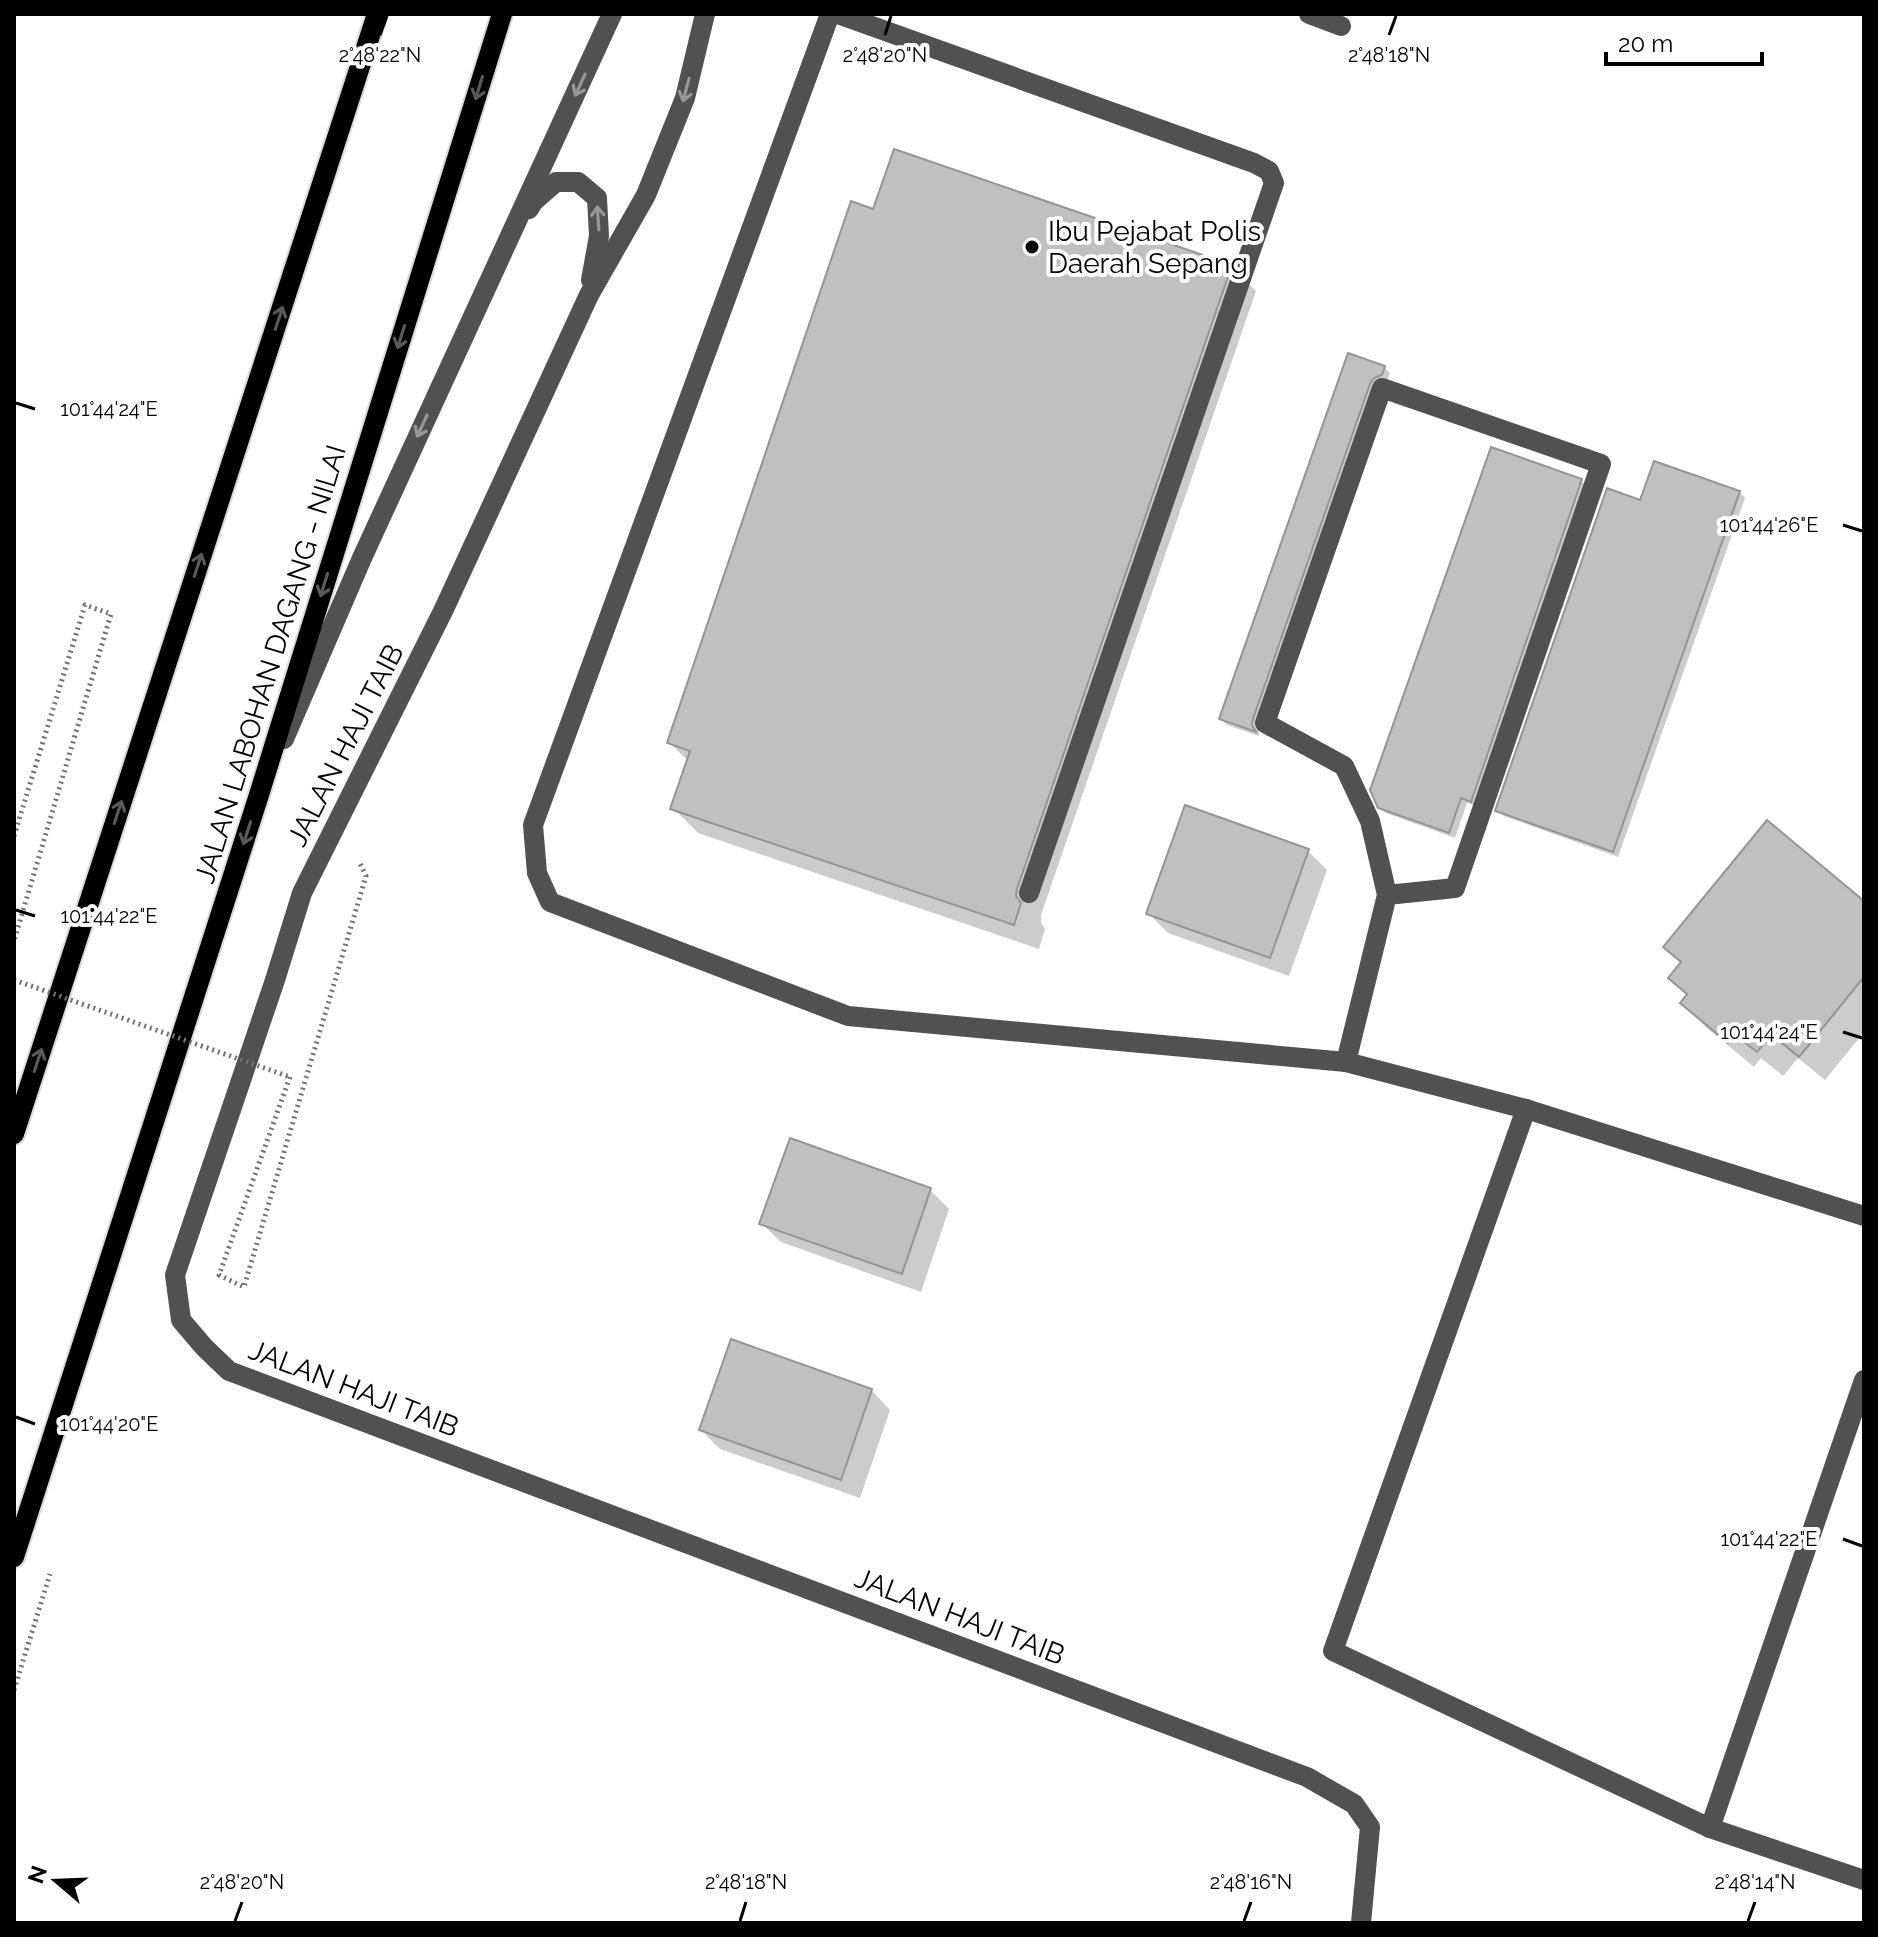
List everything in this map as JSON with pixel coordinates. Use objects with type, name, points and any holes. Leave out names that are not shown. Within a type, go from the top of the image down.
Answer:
[{"type":"main road","points":[[14,1134],[377,14]]},
{"type":"main road","name":"JALAN LABOHAN DAGANG ‒ NILAI","points":[[14,1557],[258,798],[502,14]]},
{"type":"street","points":[[258,798],[362,558],[612,14]]},
{"type":"street","points":[[589,295],[646,195],[685,98],[705,14]]},
{"type":"street","points":[[830,14],[533,825],[537,873],[550,902],[848,1016],[1346,1062],[1526,1109],[1864,1216]]},
{"type":"street","points":[[838,14],[1254,163],[1269,171],[1274,183],[1029,893]]},
{"type":"street","points":[[1309,14],[1341,26]]},
{"type":"street","points":[[490,278],[533,202],[556,182],[578,182],[597,198],[599,236],[589,295]]},
{"type":"street","name":"JALAN HAJI TAIB","points":[[589,295],[444,609],[302,893],[175,1275],[181,1320],[229,1371],[1307,1777],[1354,1804],[1370,1827],[1361,1923]]},
{"type":"street","points":[[1346,1062],[1387,895],[1370,821],[1344,766],[1265,723],[1382,388],[1601,464],[1455,888],[1387,895]]},
{"type":"street","points":[[1526,1109],[1333,1651],[1710,1828],[1864,1880]]},
{"type":"street","points":[[1710,1828],[1864,1380]]},
{"type":"path","points":[[14,836],[85,605],[111,614],[14,941]]},
{"type":"path","points":[[14,980],[290,1077],[219,1275],[244,1287],[366,876],[339,819]]},
{"type":"building","points":[[894,149],[1232,265],[1017,889],[1016,896],[1021,903],[1014,925],[670,809],[690,751],[667,743],[851,201],[873,209]]},
{"type":"building","points":[[1348,353],[1385,366],[1382,375],[1370,384],[1253,719],[1256,732],[1219,719]]},
{"type":"building","points":[[1491,447],[1582,479],[1471,802],[1461,798],[1449,833],[1378,808],[1370,790]]},
{"type":"building","points":[[1654,461],[1740,491],[1613,852],[1495,811],[1607,488],[1640,500]]},
{"type":"building","points":[[1185,805],[1309,849],[1270,958],[1146,914]]},
{"type":"building","points":[[1767,820],[1864,901],[1864,977],[1799,1057],[1772,1035],[1757,1052],[1735,1035],[1728,1043],[1680,1003],[1687,994],[1668,978],[1681,962],[1663,947]]},
{"type":"building","points":[[790,1138],[931,1188],[902,1274],[759,1224]]},
{"type":"building","points":[[731,1339],[872,1389],[841,1480],[699,1430]]},
{"type":"place","name":"Ibu Pejabat Polis Daerah Sepang","points":[[1032,247]]}]
